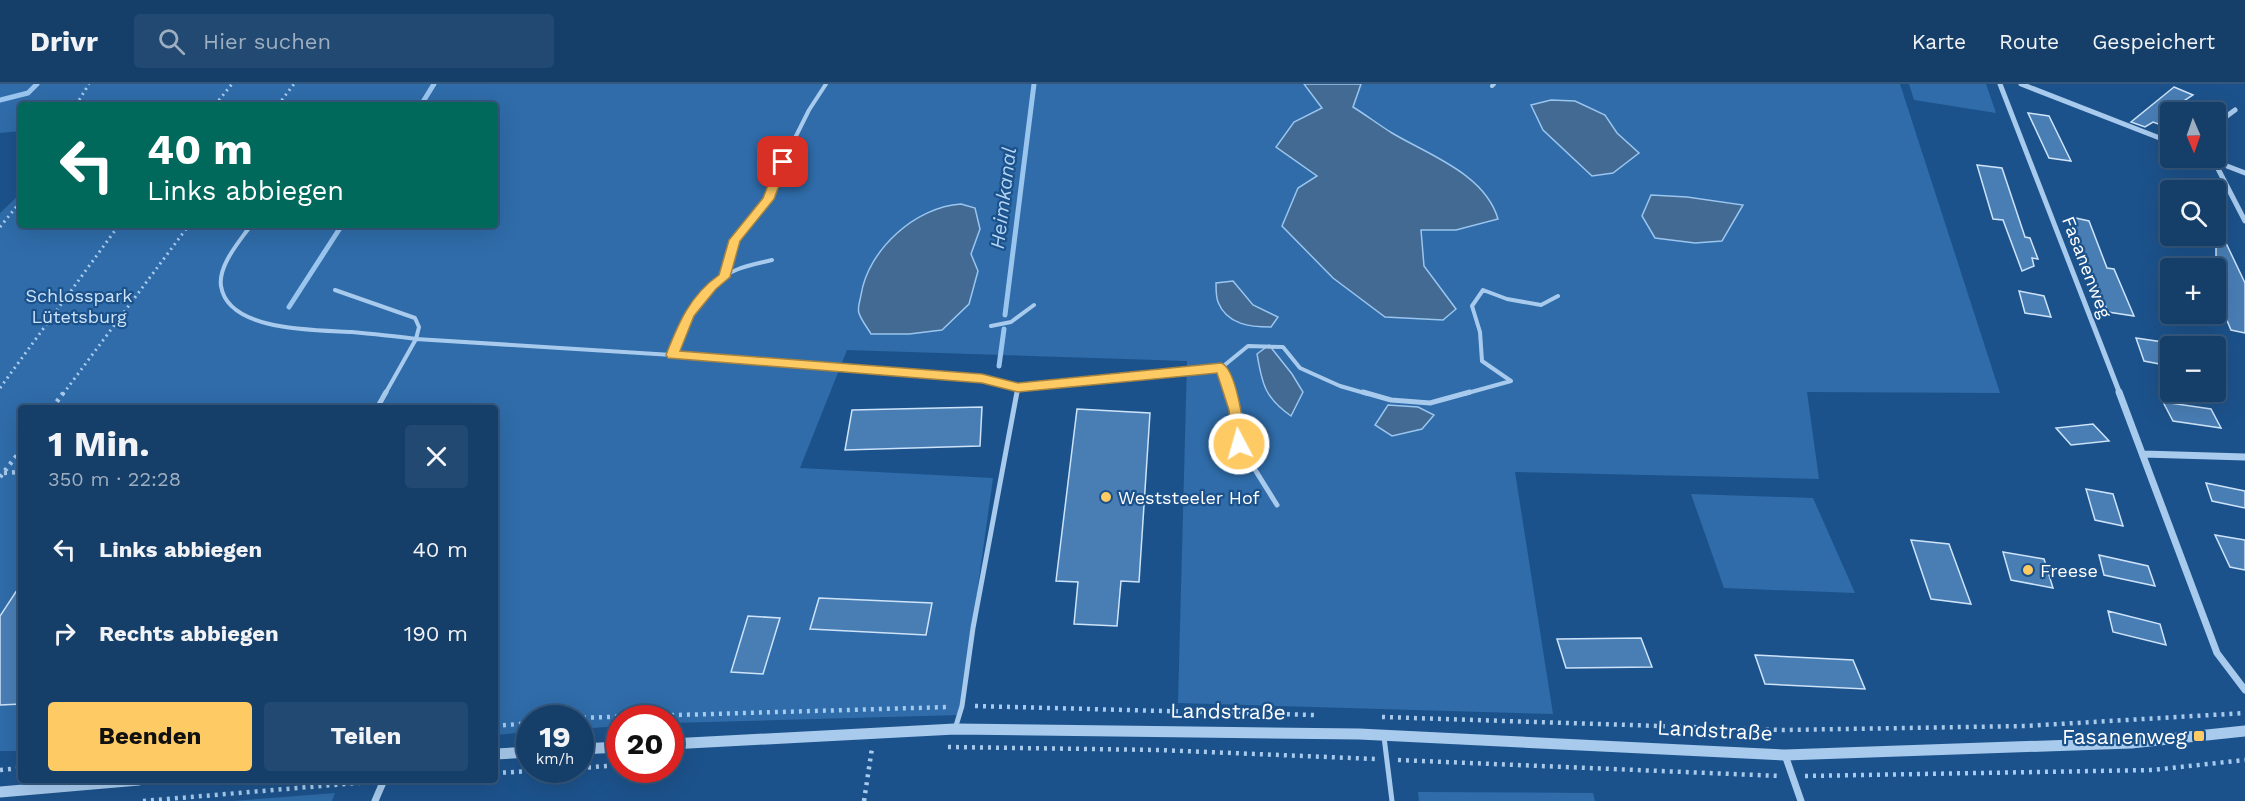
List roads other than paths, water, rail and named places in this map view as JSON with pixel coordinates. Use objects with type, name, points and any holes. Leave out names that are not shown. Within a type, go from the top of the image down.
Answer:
[{"type":"street","name":"Fasanenweg","points":[[2000,84],[2217,653],[2245,690]]},
{"type":"street","points":[[2021,84],[2160,138]]},
{"type":"street","points":[[2226,117],[2235,110]]},
{"type":"street","points":[[2226,166],[2245,173]]},
{"type":"street","points":[[2218,168],[2245,221]]},
{"type":"street","points":[[2143,454],[2245,457]]},
{"type":"street","name":"Landstraße","points":[[684,743],[955,729],[1383,735],[1785,755],[2131,742],[2245,731]]},
{"type":"street","points":[[498,754],[516,753]]},
{"type":"street","name":"Landstraße","points":[[1785,755],[1802,801]]},
{"type":"street","points":[[0,792],[104,783]]},
{"type":"street","points":[[375,801],[383,783]]},
{"type":"lane","points":[[724,277],[735,240],[768,199],[783,162],[809,110],[826,84]]},
{"type":"lane","points":[[249,228],[224,268],[220,284],[222,295],[239,313],[258,321],[285,327],[416,339],[672,355],[982,379],[1018,388],[1221,368],[1248,346],[1283,347],[1300,368],[1340,386],[1391,400],[1430,403],[1511,381],[1482,361],[1480,332],[1472,306],[1483,290],[1507,299],[1541,305],[1558,296]]},
{"type":"lane","points":[[672,355],[688,315],[711,286],[732,272],[772,260]]},
{"type":"lane","points":[[335,290],[415,318],[419,327],[416,339],[379,405]]},
{"type":"lane","points":[[991,326],[1011,322],[1034,305]]},
{"type":"lane","points":[[1221,368],[1236,410],[1239,444],[1277,505]]},
{"type":"lane","points":[[955,729],[962,706],[973,628],[1018,388]]},
{"type":"lane","points":[[1383,735],[1392,801]]},
{"type":"waterway","points":[[0,100],[28,93],[37,84]]},
{"type":"waterway","points":[[423,102],[434,84]]},
{"type":"waterway","name":"Heimkanal","points":[[1005,315],[1034,84]]},
{"type":"waterway","points":[[289,307],[340,228]]},
{"type":"waterway","name":"Heimkanal","points":[[999,366],[1004,329]]},
{"type":"place","name":"Weststeeler Hof","points":[[1106,497]]},
{"type":"place","name":"Freese","points":[[2028,570]]},
{"type":"place","name":"Fasanenweg","points":[[2199,736]]},
{"type":"park label","name":"Schlosspark Lütetsburg","points":[[79,305]]}]
